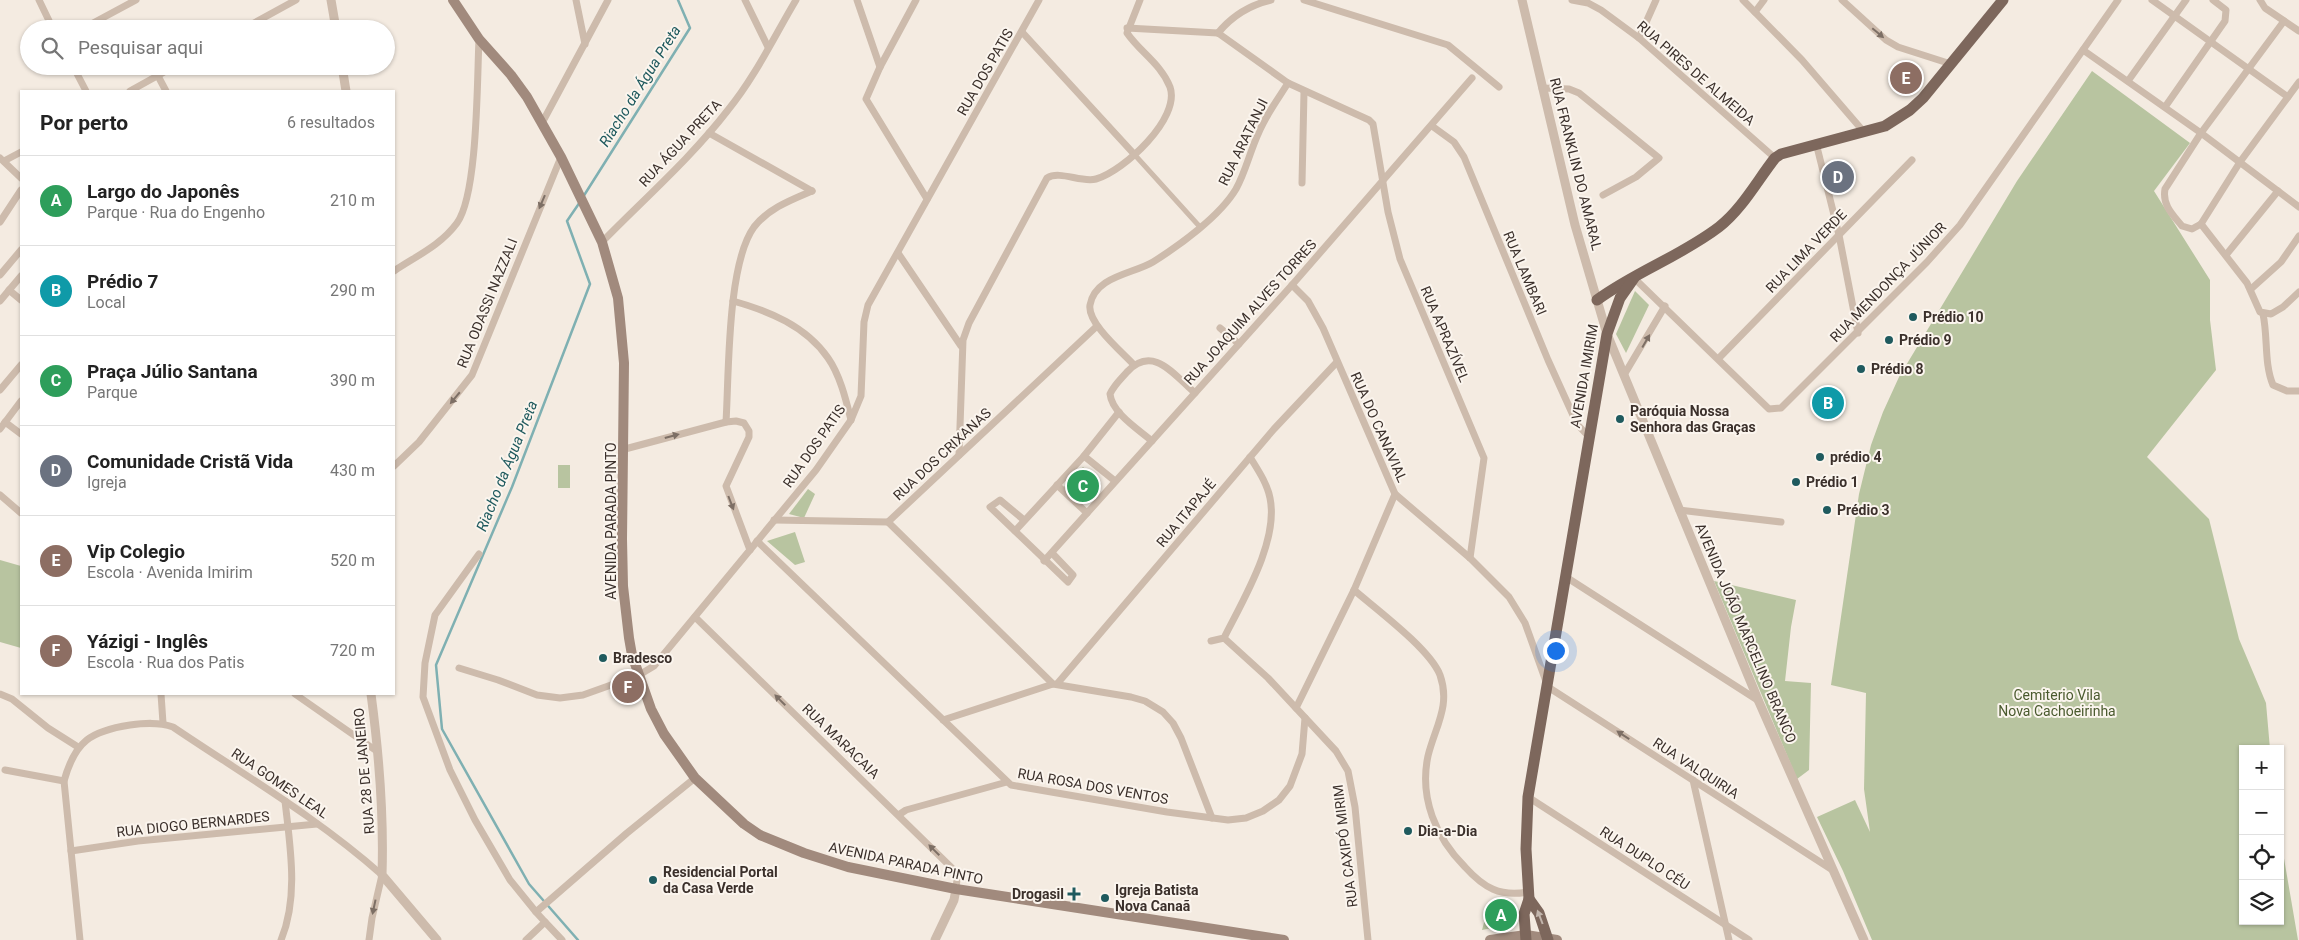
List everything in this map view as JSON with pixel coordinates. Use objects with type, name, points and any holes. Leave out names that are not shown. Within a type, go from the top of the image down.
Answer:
[{"type":"main road","name":"AVENIDA PARADA PINTO","points":[[453,0],[480,39],[511,75],[542,123],[561,157],[602,242],[618,298],[622,324],[625,449],[623,586],[629,638],[639,675],[658,722],[695,778],[744,824],[760,835],[804,853],[848,867],[956,889],[1144,920],[1284,940]]},
{"type":"main road","name":"AVENIDA IMIRIM","points":[[1526,938],[1524,914],[1528,896],[1526,835],[1528,797],[1554,653],[1588,437],[1607,334],[1620,298],[1634,278],[1681,252],[1720,226],[1738,208],[1775,158],[1787,151],[1864,132],[1888,124],[1910,110],[1923,98],[2003,0]]},
{"type":"main road","points":[[1597,300],[1634,278]]},
{"type":"main road","name":"AVENIDA IMIRIM","points":[[1528,896],[1539,913],[1551,939]]},
{"type":"main road","points":[[1490,940],[1551,939]]},
{"type":"street","points":[[39,0],[49,20]]},
{"type":"street","points":[[99,20],[136,0]]},
{"type":"street","points":[[260,20],[296,0]]},
{"type":"street","points":[[332,0],[335,20]]},
{"type":"street","points":[[576,0],[585,44]]},
{"type":"street","points":[[542,123],[608,0]]},
{"type":"street","points":[[745,0],[768,47]]},
{"type":"street","name":"RUA ÁGUA PRETA","points":[[602,242],[709,133],[738,96],[796,0]]},
{"type":"street","points":[[857,0],[880,67]]},
{"type":"street","points":[[916,0],[880,67],[866,99],[927,199]]},
{"type":"street","name":"RUA DOS PATIS","points":[[459,668],[537,695],[560,698],[583,695],[639,675],[654,666],[816,470],[851,420],[860,396],[865,314],[927,199],[1039,0]]},
{"type":"street","points":[[960,455],[961,346],[968,323],[1047,178],[1056,175],[1084,180],[1095,179],[1119,167],[1134,154],[1165,119],[1172,99],[1170,88],[1164,75],[1152,60],[1127,35],[1127,28],[1140,0]]},
{"type":"street","points":[[1218,33],[1227,22],[1262,2],[1271,0]]},
{"type":"street","points":[[1304,0],[1448,46],[1499,88]]},
{"type":"street","name":"RUA FRANKLIN DO AMARAL","points":[[1522,0],[1575,225],[1607,334]]},
{"type":"street","name":"RUA PIRES DE ALMEIDA","points":[[1572,0],[1588,1],[1639,38],[1775,158]]},
{"type":"street","points":[[1639,38],[1656,0]]},
{"type":"street","points":[[1742,0],[1802,60],[1864,132]]},
{"type":"street","points":[[1755,12],[1764,0]]},
{"type":"street","points":[[1842,0],[1886,40],[1898,47],[1951,64]]},
{"type":"street","name":"RUA MENDONÇA JÚNIOR","points":[[1634,278],[1769,408],[1777,410],[1781,408],[1858,333],[1960,225],[2118,0]]},
{"type":"street","points":[[2152,0],[2288,97]]},
{"type":"street","points":[[2128,81],[2173,15],[2186,0]]},
{"type":"street","points":[[2165,107],[2212,42],[2227,15],[2226,10],[2213,0]]},
{"type":"street","points":[[2260,0],[2265,8],[2299,31]]},
{"type":"street","points":[[2284,21],[2201,133],[2165,189],[2163,196],[2166,205],[2182,226],[2192,229],[2201,224],[2240,162],[2299,82]]},
{"type":"street","points":[[1127,28],[1218,33],[1288,83],[1304,92],[1302,183]]},
{"type":"street","points":[[1022,32],[1200,227]]},
{"type":"street","points":[[395,270],[431,249],[458,222],[464,208],[473,163],[480,39]]},
{"type":"street","points":[[2083,50],[2201,133],[2299,207]]},
{"type":"street","points":[[78,75],[85,90]]},
{"type":"street","points":[[343,75],[346,90]]},
{"type":"street","points":[[132,90],[158,76],[165,90]]},
{"type":"street","name":"RUA JOAQUIM ALVES TORRES","points":[[1044,561],[1292,285],[1472,78]]},
{"type":"street","name":"RUA ARATANJI","points":[[1134,365],[1097,326],[1091,314],[1092,298],[1100,287],[1110,279],[1140,270],[1176,247],[1200,227],[1234,191],[1244,174],[1266,117],[1288,83]]},
{"type":"street","points":[[1542,88],[1564,88],[1579,93],[1659,158],[1636,177],[1603,195]]},
{"type":"street","name":"RUA APRAZÍVEL","points":[[1304,92],[1369,120],[1375,129],[1383,181],[1400,259],[1484,458],[1470,558]]},
{"type":"street","name":"RUA LAMBARI","points":[[1432,126],[1454,142],[1464,157],[1548,360],[1577,424],[1588,437]]},
{"type":"street","points":[[709,133],[812,192],[765,215],[754,228],[745,244],[738,265],[733,301],[726,422]]},
{"type":"street","points":[[1816,143],[1839,235],[1858,333]]},
{"type":"street","points":[[20,152],[2,159],[20,177]]},
{"type":"street","name":"RUA ODASSI NAZZALI","points":[[395,465],[419,442],[472,375],[561,157]]},
{"type":"street","name":"RUA LIMA VERDE","points":[[1719,358],[1912,160]]},
{"type":"street","points":[[2226,255],[2278,191]]},
{"type":"street","points":[[0,222],[20,192]]},
{"type":"street","points":[[2201,224],[2251,289],[2258,309],[2263,314],[2267,331],[2269,374],[2273,385],[2287,391],[2299,391]]},
{"type":"street","points":[[2251,289],[2281,262],[2299,236]]},
{"type":"street","points":[[0,275],[20,251]]},
{"type":"street","points":[[898,253],[961,346]]},
{"type":"street","points":[[0,301],[20,277]]},
{"type":"street","name":"RUA DO CANAVIAL","points":[[1292,285],[1308,301],[1317,315],[1395,494],[1470,558],[1509,598],[1525,624],[1548,687]]},
{"type":"street","points":[[9,290],[20,299]]},
{"type":"street","points":[[2263,314],[2271,314],[2283,307],[2299,292]]},
{"type":"street","points":[[733,301],[774,315],[804,333],[819,346],[829,359],[836,373],[851,420]]},
{"type":"street","points":[[1624,375],[1665,306]]},
{"type":"street","name":"RUA DOS CRIXANAS","points":[[888,522],[1097,326]]},
{"type":"street","points":[[1220,328],[1238,344]]},
{"type":"street","name":"AVENIDA JOÃO MARCELINO BRANCO","points":[[1607,334],[1759,702],[1864,940]]},
{"type":"street","points":[[1152,441],[1119,412],[1112,402],[1110,394],[1134,365],[1151,360],[1160,362],[1195,393]]},
{"type":"street","name":"RUA ITAPAJÉ","points":[[1055,684],[1306,393],[1337,362]]},
{"type":"street","points":[[0,390],[20,366]]},
{"type":"street","points":[[0,429],[20,402]]},
{"type":"street","points":[[1015,531],[1084,456],[1119,412]]},
{"type":"street","points":[[625,449],[726,422],[741,421],[744,423],[749,431],[746,446],[733,467],[726,486],[750,550]]},
{"type":"street","points":[[5,422],[20,433]]},
{"type":"street","points":[[1084,456],[1116,481]]},
{"type":"street","points":[[1212,641],[1224,638],[1261,560],[1270,528],[1272,512],[1270,498],[1266,485],[1250,457]]},
{"type":"street","points":[[1057,485],[1087,513]]},
{"type":"street","points":[[1296,708],[1354,590],[1395,494]]},
{"type":"street","points":[[0,495],[20,512]]},
{"type":"street","points":[[1024,520],[1000,500],[997,500],[990,507],[1068,582],[1073,575],[1052,553]]},
{"type":"street","points":[[1680,510],[1780,522]]},
{"type":"street","points":[[774,520],[888,522],[1055,684]]},
{"type":"street","name":"RUA ROSA DOS VENTOS","points":[[758,540],[1011,785],[1212,818],[1228,820],[1246,818],[1263,811],[1279,800],[1290,786],[1297,770],[1303,745],[1305,718]]},
{"type":"street","points":[[479,554],[435,615],[425,663],[423,697],[450,770],[510,880],[562,940]]},
{"type":"street","points":[[1566,577],[1759,702]]},
{"type":"street","points":[[1354,590],[1410,639],[1426,655],[1439,673],[1445,700],[1443,714],[1428,756],[1426,786],[1428,805],[1435,825],[1445,844],[1465,868],[1483,884],[1506,894],[1528,896]]},
{"type":"street","name":"RUA MARACAIA","points":[[695,617],[900,814],[955,871],[956,889]]},
{"type":"street","name":"RUA CAXIPÓ MIRIM","points":[[1224,638],[1268,678],[1296,708],[1336,751],[1348,771],[1355,806],[1368,940]]},
{"type":"street","points":[[1536,654],[1543,656],[1554,653]]},
{"type":"street","points":[[943,720],[1055,684],[1145,701],[1163,712],[1181,738],[1212,818]]},
{"type":"street","name":"RUA VALQUIRIA","points":[[1548,687],[1832,869]]},
{"type":"street","points":[[0,694],[12,699],[60,736],[78,747]]},
{"type":"street","points":[[80,940],[64,780],[71,757],[78,747],[96,732],[111,728],[163,723],[161,695]]},
{"type":"street","points":[[295,695],[378,752]]},
{"type":"street","name":"RUA 28 DE JANEIRO","points":[[371,695],[384,831],[382,875]]},
{"type":"street","name":"RUA GOMES LEAL","points":[[163,723],[173,727],[285,801],[353,849],[382,875],[437,940]]},
{"type":"street","points":[[5,770],[64,780]]},
{"type":"street","points":[[536,912],[627,833],[695,778]]},
{"type":"street","points":[[1693,780],[1729,940]]},
{"type":"street","points":[[900,814],[906,810],[1007,782]]},
{"type":"street","name":"RUA DUPLO CÉU","points":[[1528,797],[1749,940]]},
{"type":"street","points":[[281,940],[290,909],[292,889],[285,801]]},
{"type":"street","name":"RUA DIOGO BERNARDES","points":[[71,851],[138,841],[317,824]]},
{"type":"street","points":[[369,940],[382,875]]},
{"type":"street","points":[[935,940],[954,900],[956,889]]},
{"type":"street","points":[[526,940],[545,922]]},
{"type":"green space","name":"Cemiterio Vila Nova Cachoeirinha","points":[[2092,71],[2190,143],[2154,191],[2210,280],[2210,320],[2216,370],[2147,457],[2209,519],[2239,639],[2266,703],[2270,745],[2239,745],[2239,925],[2284,925],[2284,858],[2298,940],[1872,940],[1843,871],[1817,817],[1855,800],[1870,832],[1864,789],[1866,693],[1831,685],[1859,494],[1871,445],[1899,377],[2017,181]]},
{"type":"green space","points":[[1635,291],[1649,305],[1626,353],[1616,334]]},
{"type":"green space","points":[[558,465],[570,465],[570,488],[558,488]]},
{"type":"green space","points":[[1083,467],[1101,484],[1082,504],[1064,487]]},
{"type":"green space","points":[[808,489],[815,494],[804,518],[789,514]]},
{"type":"green space","points":[[795,532],[805,562],[795,565],[767,541]]},
{"type":"green space","points":[[0,560],[20,566],[20,648],[0,642]]},
{"type":"green space","points":[[1714,581],[1796,600],[1785,681],[1811,683],[1809,770],[1797,779]]},
{"type":"green space","points":[[1513,902],[1517,923],[1482,930],[1489,904]]},
{"type":"waterway","name":"Riacho da Água Preta","points":[[583,197],[690,28],[678,0]]},
{"type":"waterway","name":"Riacho da Água Preta","points":[[578,940],[529,884],[442,729],[436,665],[512,487],[590,284],[567,221],[580,202]]},
{"type":"place","name":"Vip Colegio","points":[[1906,78]]},
{"type":"place","name":"Comunidade Cristã Vida","points":[[1838,177]]},
{"type":"place","name":"Prédio 10","points":[[1913,317]]},
{"type":"place","name":"Prédio 9","points":[[1889,340]]},
{"type":"place","name":"Prédio 8","points":[[1861,369]]},
{"type":"place","name":"Prédio 7","points":[[1828,403]]},
{"type":"place","name":"Paróquia Nossa Senhora das Graças","points":[[1620,419]]},
{"type":"place","name":"prédio 4","points":[[1820,457]]},
{"type":"place","name":"Prédio 1","points":[[1796,482]]},
{"type":"place","name":"Praça Júlio Santana","points":[[1083,486]]},
{"type":"place","name":"Prédio 3","points":[[1827,510]]},
{"type":"place","name":"Bradesco","points":[[603,658]]},
{"type":"place","name":"Yázigi - Inglês","points":[[628,687]]},
{"type":"place","name":"Dia-a-Dia","points":[[1408,831]]},
{"type":"place","name":"Residencial Portal da Casa Verde","points":[[653,880]]},
{"type":"place","name":"Drogasil","points":[[1074,894]]},
{"type":"place","name":"Igreja Batista Nova Canaã","points":[[1105,898]]},
{"type":"place","name":"Largo do Japonês","points":[[1501,915]]}]
